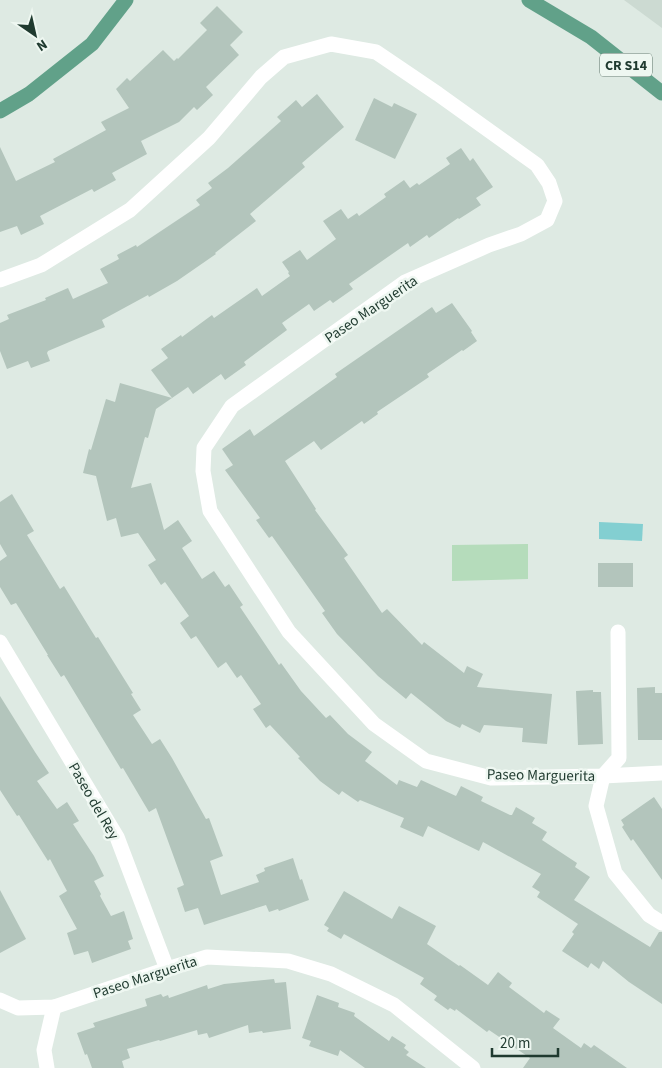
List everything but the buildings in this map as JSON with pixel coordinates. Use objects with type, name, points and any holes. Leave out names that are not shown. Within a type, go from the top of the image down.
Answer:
[{"type":"main road","points":[[0,111],[29,94],[92,44],[126,0]]},
{"type":"main road","name":"CR S14","points":[[529,0],[591,37],[662,93]]},
{"type":"street","name":"Paseo Marguerita","points":[[0,280],[41,265],[130,210],[209,138],[260,77],[284,57],[331,44],[376,52],[537,165],[549,183],[555,200],[547,220],[521,234],[489,245],[405,282],[232,406],[204,448],[202,471],[210,511],[289,632],[374,724],[426,761],[491,778],[662,774]]},
{"type":"street","points":[[618,632],[620,758],[603,776],[596,806],[615,873],[649,915],[662,924]]},
{"type":"street","name":"Paseo del Rey","points":[[0,642],[117,837],[167,969]]},
{"type":"street","name":"Paseo Marguerita","points":[[0,1000],[18,1008],[54,1007],[167,969],[207,958],[288,961],[331,974],[394,1006],[473,1068]]},
{"type":"street","points":[[47,1068],[44,1050],[54,1007]]},
{"type":"shaded area","points":[[624,0],[662,0],[662,28]]},
{"type":"green space","points":[[528,544],[528,579],[452,581],[452,545]]},
{"type":"water","points":[[599,522],[643,524],[642,541],[599,539]]}]
